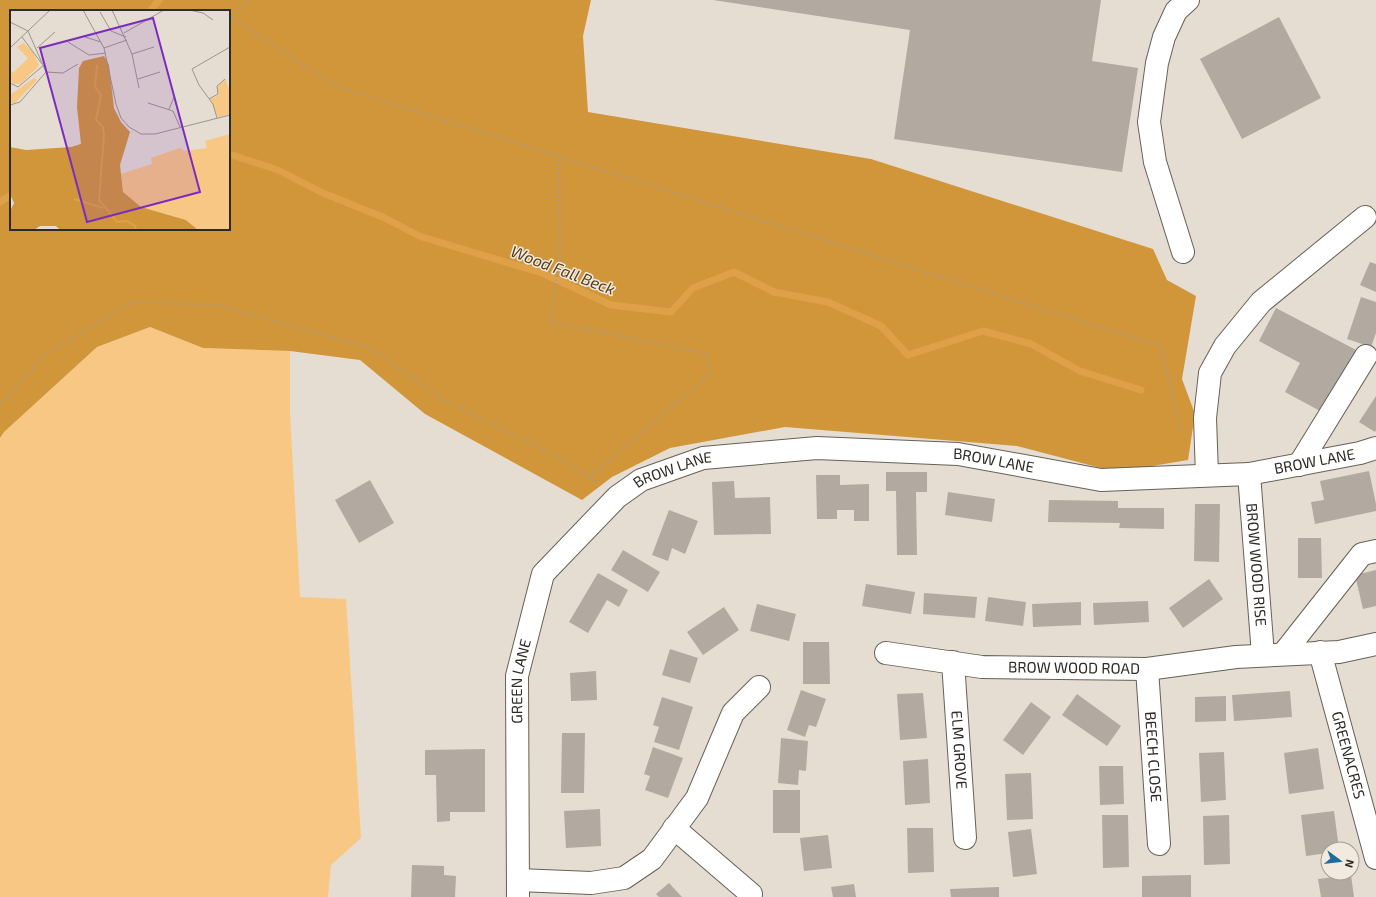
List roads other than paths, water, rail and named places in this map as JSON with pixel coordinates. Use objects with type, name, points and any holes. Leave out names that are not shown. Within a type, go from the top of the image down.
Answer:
[{"type":"street","points":[[1183,252],[1155,162],[1149,122],[1157,63],[1164,37],[1176,12],[1188,0]]},
{"type":"street","points":[[1207,475],[1205,418],[1210,373],[1225,346],[1261,302],[1365,217]]},
{"type":"street","points":[[1299,464],[1366,356]]},
{"type":"street","name":"BROW LANE","points":[[617,497],[641,480],[703,458],[817,448],[958,454],[1100,480],[1249,474],[1360,453],[1376,448]]},
{"type":"street","name":"BROW WOOD RISE","points":[[1249,474],[1273,655]]},
{"type":"street","name":"GREEN LANE","points":[[518,888],[517,676],[541,581],[543,574],[617,497]]},
{"type":"street","points":[[1273,655],[1362,554],[1376,551]]},
{"type":"street","name":"BROW WOOD ROAD","points":[[886,653],[982,667],[1147,669],[1236,657],[1339,652],[1376,644]]},
{"type":"street","name":"GREENACRES","points":[[1320,652],[1376,858]]},
{"type":"street","name":"ELM GROVE","points":[[953,662],[964,838]]},
{"type":"street","name":"BEECH CLOSE","points":[[1147,669],[1159,844]]},
{"type":"street","points":[[518,888],[591,883],[624,878],[652,859],[697,798],[733,713],[759,687]]},
{"type":"street","points":[[674,828],[751,894]]},
{"type":"waterway","points":[[151,10],[159,0]]},
{"type":"waterway","name":"Wood Fall Beck","points":[[230,154],[278,170],[323,193],[385,218],[419,236],[542,273],[611,305],[671,312],[693,288],[734,272],[774,292],[828,302],[881,326],[908,355],[983,331],[1031,344],[1080,371],[1141,390]]},
{"type":"waterway","name":"Wood Fall Beck","points":[[0,202],[10,196]]}]
